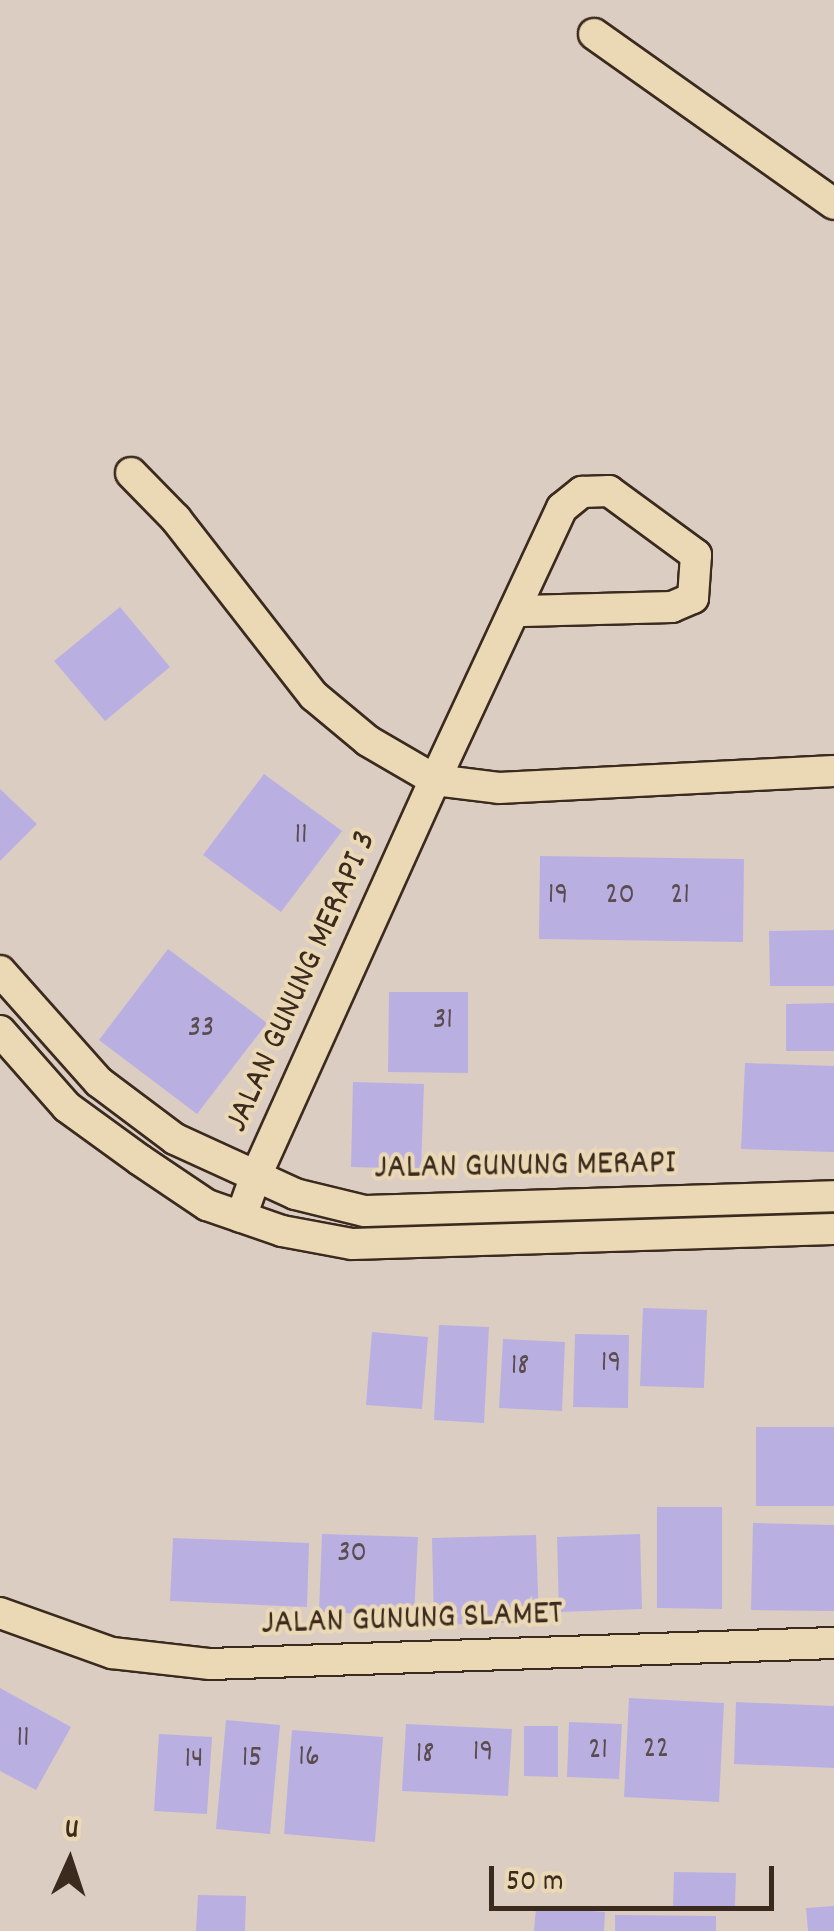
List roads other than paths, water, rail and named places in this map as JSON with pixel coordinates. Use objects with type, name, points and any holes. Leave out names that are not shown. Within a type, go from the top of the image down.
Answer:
[{"type":"street","points":[[594,34],[834,204]]},
{"type":"street","points":[[131,473],[176,520],[314,696],[368,741],[435,780],[499,788],[834,771]]},
{"type":"street","name":"JALAN GUNUNG MERAPI 3","points":[[241,1217],[255,1178],[435,780],[562,508],[582,492],[609,491],[696,555],[693,598],[672,607],[514,611]]},
{"type":"street","name":"JALAN GUNUNG MERAPI","points":[[0,971],[100,1082],[175,1139],[255,1178],[365,1211],[834,1196]]},
{"type":"street","name":"JALAN GUNUNG MERAPI","points":[[0,1031],[67,1107],[207,1205],[352,1244],[834,1229]]},
{"type":"street","name":"JALAN GUNUNG SLAMET","points":[[0,1613],[112,1653],[210,1664],[834,1643]]}]
